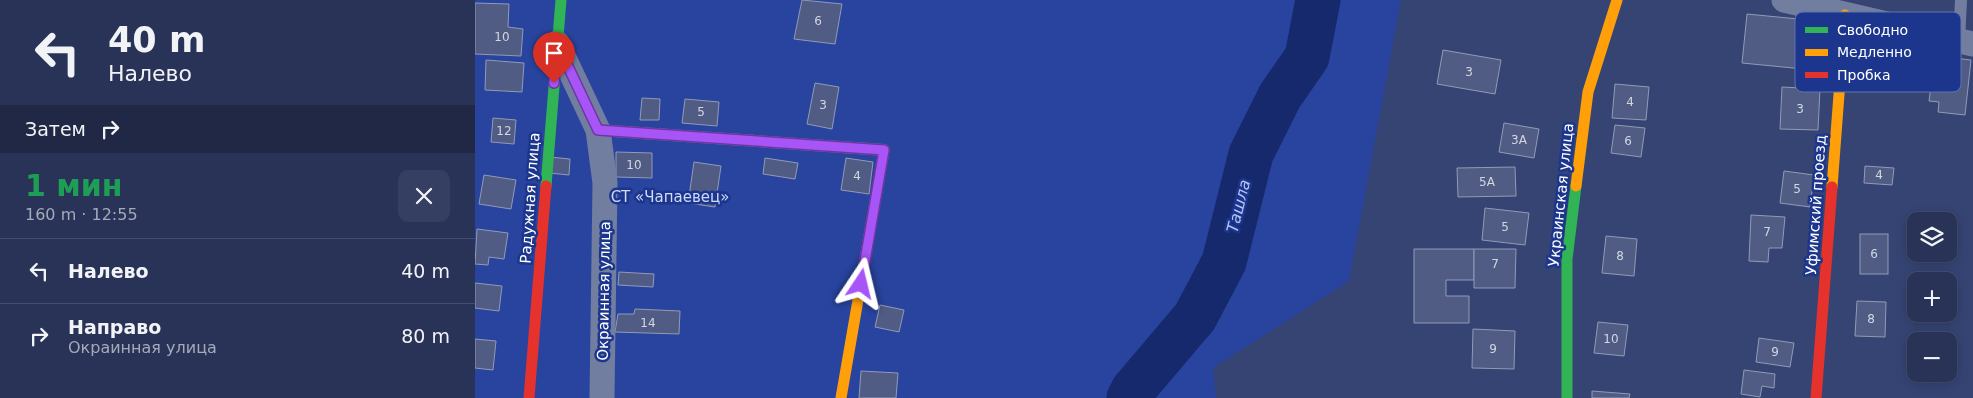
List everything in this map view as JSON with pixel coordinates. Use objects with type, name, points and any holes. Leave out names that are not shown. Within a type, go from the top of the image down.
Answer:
[{"type":"street","name":"Радужная улица","points":[[529,398],[561,0]]},
{"type":"street","name":"Украинская улица","points":[[1567,398],[1567,259],[1588,92],[1617,0]]},
{"type":"street","points":[[1787,0],[1833,12]]},
{"type":"street","name":"Окраинная улица","points":[[557,43],[598,130],[605,183],[602,398]]},
{"type":"street","name":"Уфимский проезд","points":[[1817,398],[1839,92]]},
{"type":"street","points":[[841,398],[884,150]]},
{"type":"lane","points":[[1961,0],[1966,43]]},
{"type":"lane","points":[[598,130],[884,150]]},
{"type":"green space","name":"СТ «Чапаевец»","points":[[475,0],[1401,0],[1349,281],[1213,368],[1216,398],[475,398]]},
{"type":"building","points":[[802,0],[842,4],[835,44],[794,39]]},
{"type":"building","points":[[475,3],[509,4],[508,27],[523,29],[521,56],[475,54]]},
{"type":"building","points":[[1747,14],[1795,19],[1795,68],[1742,63]]},
{"type":"building","points":[[1443,50],[1501,60],[1495,94],[1437,84]]},
{"type":"building","points":[[1961,59],[1971,60],[1965,115],[1938,112],[1939,102],[1929,101],[1930,92],[1961,92]]},
{"type":"building","points":[[486,60],[524,63],[522,92],[485,90]]},
{"type":"building","points":[[815,83],[839,87],[832,129],[807,124]]},
{"type":"building","points":[[1615,84],[1649,87],[1646,120],[1612,118]]},
{"type":"building","points":[[1782,87],[1795,88],[1795,92],[1820,92],[1818,130],[1780,129]]},
{"type":"building","points":[[642,98],[660,99],[659,120],[640,120]]},
{"type":"building","points":[[685,99],[719,102],[717,126],[682,123]]},
{"type":"building","points":[[493,118],[516,120],[514,144],[491,142]]},
{"type":"building","points":[[1504,123],[1539,129],[1534,158],[1499,152]]},
{"type":"building","points":[[1615,125],[1645,128],[1641,157],[1611,153]]},
{"type":"building","points":[[616,152],[652,153],[652,178],[616,177]]},
{"type":"building","points":[[550,157],[570,159],[569,175],[549,173]]},
{"type":"building","points":[[765,158],[798,163],[795,179],[763,174]]},
{"type":"building","points":[[846,158],[873,162],[869,194],[841,190]]},
{"type":"building","points":[[694,162],[721,166],[715,207],[688,203]]},
{"type":"building","points":[[1865,166],[1894,168],[1892,185],[1864,183]]},
{"type":"building","points":[[1515,167],[1516,196],[1458,197],[1457,168]]},
{"type":"building","points":[[1784,171],[1814,175],[1810,207],[1780,203]]},
{"type":"building","points":[[484,175],[516,180],[511,209],[479,204]]},
{"type":"building","points":[[1485,208],[1529,213],[1525,245],[1482,240]]},
{"type":"building","points":[[1751,215],[1785,217],[1782,248],[1769,248],[1768,262],[1749,261]]},
{"type":"building","points":[[477,229],[508,233],[504,259],[489,257],[488,265],[475,264]]},
{"type":"building","points":[[1860,234],[1888,234],[1888,274],[1860,274]]},
{"type":"building","points":[[1606,236],[1637,239],[1634,276],[1602,273]]},
{"type":"building","points":[[1414,249],[1474,249],[1474,280],[1446,280],[1446,296],[1469,296],[1469,323],[1414,323]]},
{"type":"building","points":[[1474,249],[1516,249],[1515,288],[1474,288]]},
{"type":"building","points":[[619,272],[654,274],[653,287],[618,285]]},
{"type":"building","points":[[475,283],[502,286],[499,311],[475,308]]},
{"type":"building","points":[[1857,301],[1886,302],[1885,337],[1855,336]]},
{"type":"building","points":[[880,305],[904,310],[899,332],[875,327]]},
{"type":"building","points":[[635,309],[680,311],[679,334],[615,332],[618,314],[634,314]]},
{"type":"building","points":[[1598,322],[1628,325],[1624,356],[1594,353]]},
{"type":"building","points":[[1473,329],[1515,331],[1514,369],[1472,368]]},
{"type":"building","points":[[1759,338],[1794,343],[1790,367],[1756,362]]},
{"type":"building","points":[[475,339],[496,341],[493,370],[475,368]]},
{"type":"building","points":[[1744,370],[1775,374],[1774,388],[1762,386],[1760,397],[1741,394]]},
{"type":"building","points":[[861,371],[898,373],[896,398],[859,398]]},
{"type":"building","points":[[1592,391],[1630,394],[1629,398],[1592,398]]},
{"type":"waterway","name":"Ташла","points":[[1129,398],[1133,390],[1195,317],[1224,262],[1251,154],[1280,96],[1307,57],[1318,0]]},
{"type":"traffic: fast","points":[[546,186],[561,0]]},
{"type":"traffic: fast","points":[[1567,398],[1567,259],[1576,186]]},
{"type":"traffic: slow","points":[[1576,186],[1588,92],[1617,0]]},
{"type":"traffic: slow","points":[[1832,187],[1839,92]]},
{"type":"traffic: slow","points":[[841,398],[884,150]]},
{"type":"traffic: jam","points":[[529,398],[546,186]]},
{"type":"traffic: jam","points":[[1816,398],[1832,187]]},
{"type":"route","points":[[554,83],[557,43],[598,130],[884,150],[861,284]]}]
